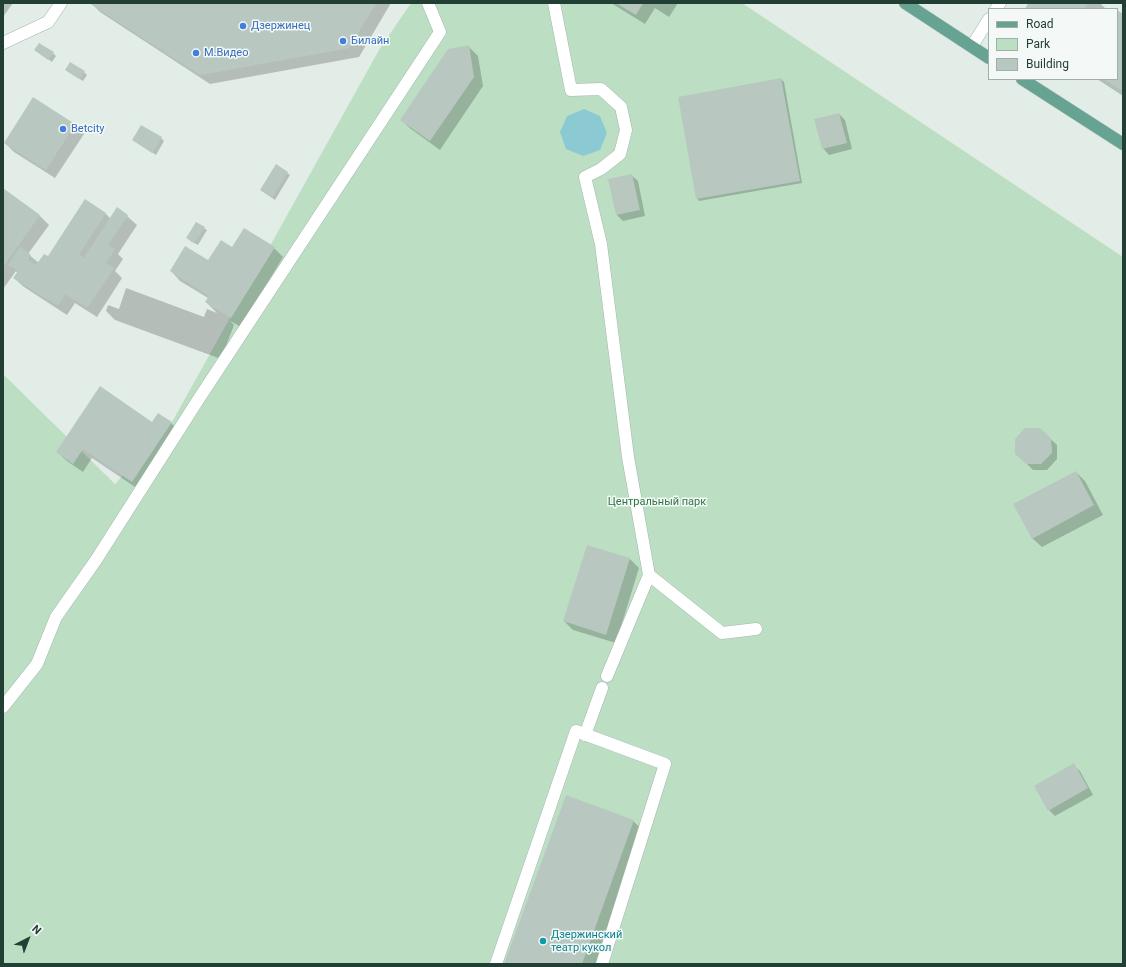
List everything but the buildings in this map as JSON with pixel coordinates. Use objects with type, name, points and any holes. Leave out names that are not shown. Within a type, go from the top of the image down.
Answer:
[{"type":"main road","points":[[904,3],[988,57]]},
{"type":"main road","points":[[1024,80],[1123,144]]},
{"type":"street","points":[[3,43],[48,22],[61,3]]},
{"type":"street","points":[[3,707],[37,664],[56,617],[96,560],[198,400],[440,32],[428,3]]},
{"type":"street","points":[[554,3],[571,90],[600,89],[621,107],[626,130],[620,154],[601,169],[584,177],[601,244],[628,456],[649,575],[607,676]]},
{"type":"street","points":[[972,46],[988,21]]},
{"type":"street","points":[[649,575],[722,633],[756,629]]},
{"type":"street","points":[[585,735],[602,688]]},
{"type":"street","points":[[496,964],[576,731],[665,764],[602,964]]},
{"type":"green space","name":"Центральный парк","points":[[411,3],[742,3],[1123,257],[1123,964],[3,964],[3,374],[115,484],[172,422],[379,50]]},
{"type":"water","points":[[584,109],[600,116],[607,133],[600,150],[583,156],[566,149],[560,132],[567,116]]},
{"type":"place","name":"Дзержинец","points":[[243,26]]},
{"type":"place","name":"Билайн","points":[[343,41]]},
{"type":"place","name":"М.Видео","points":[[196,53]]},
{"type":"place","name":"Betcity","points":[[63,129]]},
{"type":"place","name":"Дзержинский театр кукол","points":[[543,941]]}]
